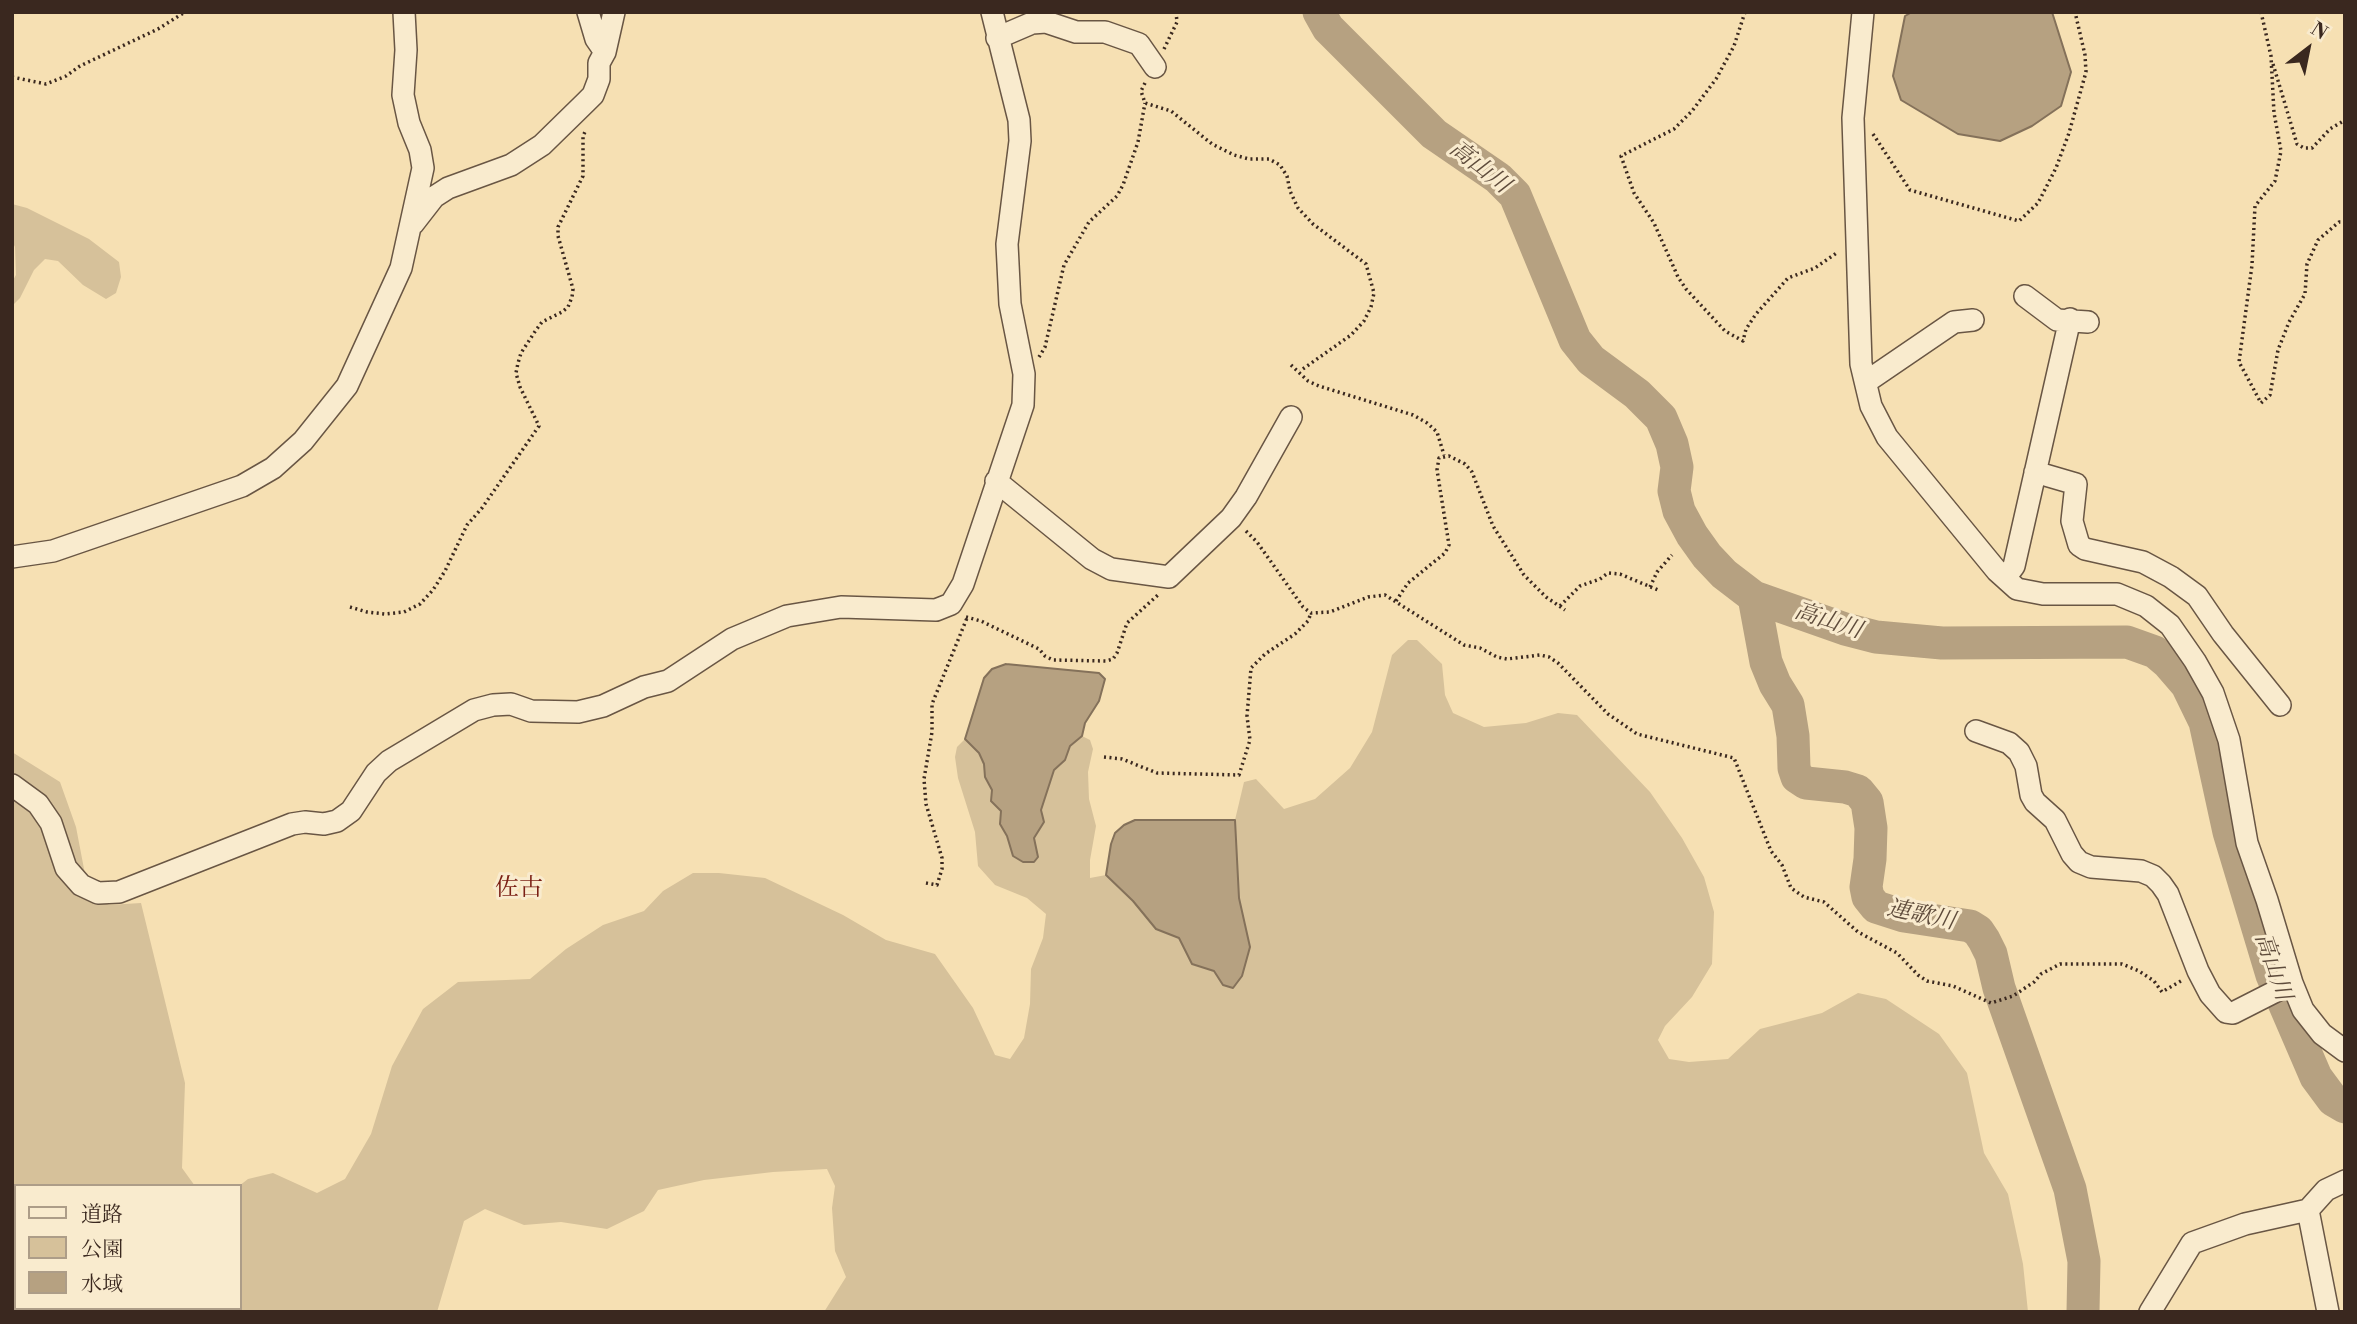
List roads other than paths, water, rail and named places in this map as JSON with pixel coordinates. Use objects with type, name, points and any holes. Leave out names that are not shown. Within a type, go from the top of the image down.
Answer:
[{"type":"street","points":[[12,557],[53,551],[242,486],[273,468],[303,441],[347,386],[401,268],[423,168],[403,95],[404,12]]},
{"type":"street","points":[[588,12],[596,39],[606,52]]},
{"type":"street","points":[[409,230],[434,197],[448,188],[511,165],[542,145],[593,94],[599,79],[599,64],[606,52],[614,12]]},
{"type":"street","points":[[12,785],[38,804],[51,823],[66,868],[81,885],[98,893],[118,891],[292,824],[324,824],[337,821],[351,811],[376,773],[389,761],[474,710],[511,704],[531,710],[578,712],[603,706],[644,687],[668,681],[732,639],[787,616],[841,607],[959,611],[963,584],[1023,405],[1024,374],[1010,304],[1007,244],[1020,141],[1019,120],[992,12]]},
{"type":"street","points":[[1863,12],[1853,118],[1861,364],[1871,407],[1887,437],[1997,571],[2017,589],[2043,594],[2117,594],[2146,606],[2170,625],[2213,692],[2229,740],[2247,843],[2267,900],[2281,988],[2322,1034],[2345,1051]]},
{"type":"street","points":[[997,38],[1032,23],[1046,22],[1076,32],[1105,32],[1139,44],[1155,67]]},
{"type":"street","points":[[2005,578],[2014,566],[2035,472],[2079,320],[2057,320],[2025,296]]},
{"type":"street","points":[[1866,382],[1954,322],[1973,320]]},
{"type":"street","points":[[996,481],[1092,559],[1111,569],[1169,577],[1231,517],[1291,417]]},
{"type":"street","points":[[2035,472],[2076,484],[2072,521],[2079,545],[2085,549],[2143,562],[2171,577],[2197,596],[2223,634],[2280,705]]},
{"type":"street","points":[[1976,731],[2009,743],[2019,752],[2026,766],[2031,795],[2055,820],[2072,854],[2079,862],[2091,867],[2141,871],[2153,876],[2161,884],[2168,894],[2198,971],[2210,994],[2226,1012],[2233,1013],[2281,988]]},
{"type":"street","points":[[2150,1312],[2192,1243],[2245,1224],[2308,1210],[2326,1190],[2345,1181]]},
{"type":"street","points":[[2308,1210],[2328,1312]]},
{"type":"water","points":[[1912,12],[2052,12],[2071,72],[2061,106],[2032,126],[2000,141],[1958,134],[1901,100],[1893,76],[1905,16]]},
{"type":"water","points":[[1006,664],[1099,673],[1105,679],[1099,701],[1085,723],[1082,736],[1070,746],[1065,760],[1054,770],[1041,810],[1044,822],[1034,838],[1038,857],[1034,862],[1023,862],[1013,856],[1000,824],[1001,811],[991,801],[992,790],[985,777],[984,764],[979,753],[965,739],[984,678],[992,669]]},
{"type":"water","points":[[1135,820],[1235,820],[1239,898],[1250,947],[1242,976],[1233,988],[1223,985],[1214,971],[1192,964],[1179,938],[1156,929],[1133,901],[1106,875],[1115,833]]},
{"type":"waterway","name":"高山川","points":[[1319,12],[1328,28],[1434,134],[1498,178],[1515,195],[1575,340],[1591,360],[1637,394],[1661,418],[1672,444],[1677,467],[1674,491],[1679,511],[1692,535],[1724,574],[1754,597],[1876,637],[1942,643],[2127,642],[2155,652],[2168,663],[2187,685],[2205,722],[2229,832],[2272,975],[2316,1077],[2333,1100],[2345,1107]]},
{"type":"waterway","name":"連歌川","points":[[1754,597],[1766,662],[1788,705],[1797,777],[1806,783],[1858,791],[1867,802],[1871,828],[1866,887],[1868,897],[1876,907],[1904,916],[1970,926],[1978,931],[1991,954],[1999,988],[2070,1189],[2084,1261],[2083,1312]]},
{"type":"district","name":"佐古","points":[[519,889]]}]
